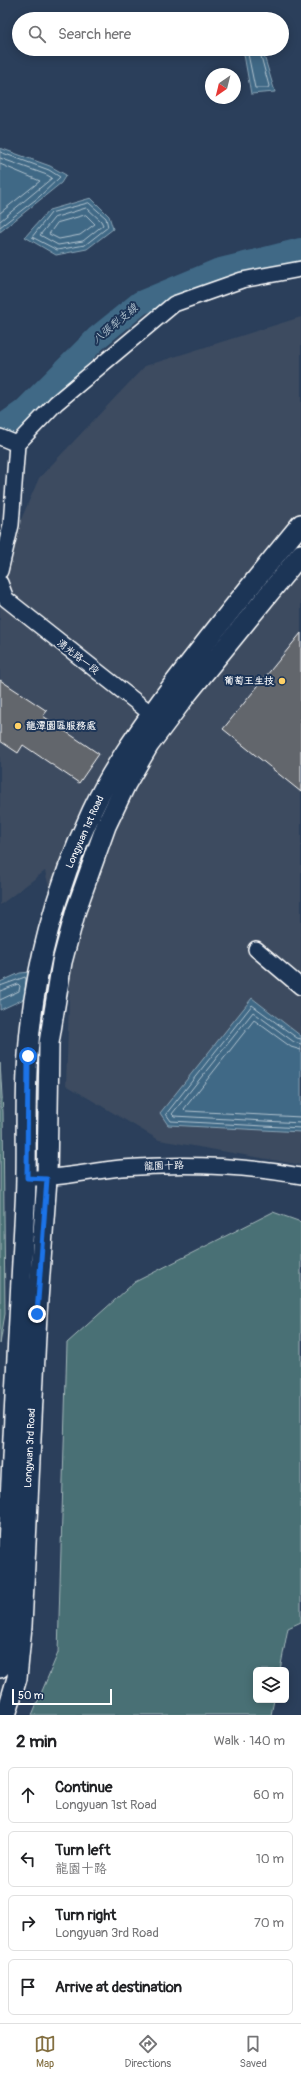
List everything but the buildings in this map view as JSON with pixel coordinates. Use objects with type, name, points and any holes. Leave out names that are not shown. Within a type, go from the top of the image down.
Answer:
[{"type":"street","points":[[0,571],[11,525],[17,444],[56,403],[174,304],[242,280],[301,269]]},
{"type":"street","points":[[0,437],[17,444]]},
{"type":"street","name":"Longyuan 1st Road","points":[[47,1179],[49,1043],[62,962],[76,910],[106,826],[126,784],[149,745],[158,719],[199,650],[301,524]]},
{"type":"street","name":"Longyuan 1st Road","points":[[27,1178],[28,1056],[40,967],[64,879],[92,810],[123,756],[158,719],[188,693],[301,554]]},
{"type":"street","name":"湧光路一段","points":[[0,583],[6,599],[158,719]]},
{"type":"street","points":[[256,949],[301,987]]},
{"type":"street","name":"龍園十路","points":[[27,1178],[47,1179],[121,1168],[167,1165],[218,1166],[272,1171],[301,1176]]},
{"type":"street","name":"Longyuan 3rd Road","points":[[0,1668],[4,1647],[13,1420],[27,1178]]},
{"type":"street","name":"Longyuan 3rd Road","points":[[6,1715],[17,1678],[22,1626],[37,1314],[47,1179]]},
{"type":"shaded area","points":[[301,317],[301,1165],[159,1140],[66,1085],[70,973],[45,871],[0,905],[0,568],[39,478],[145,366]]},
{"type":"green space","points":[[0,1063],[3,1112],[5,1314],[0,1344]]},
{"type":"green space","points":[[273,1212],[301,1222],[301,1622],[288,1628],[281,1667],[253,1667],[253,1703],[273,1703],[271,1715],[32,1715],[58,1653],[67,1343],[135,1282]]},
{"type":"water","points":[[244,56],[264,56],[275,92],[251,94]]},
{"type":"water","points":[[0,148],[50,166],[66,175],[61,183],[0,232]]},
{"type":"water","points":[[91,198],[109,216],[113,229],[87,249],[56,255],[25,237],[49,210]]},
{"type":"water","points":[[31,972],[28,997],[0,1010],[0,982],[20,973]]},
{"type":"water","points":[[252,998],[301,1036],[301,1132],[168,1125],[160,1113]]},
{"type":"waterway","name":"八張犁支線","points":[[0,428],[24,411],[98,337],[140,303],[217,271],[301,250]]},
{"type":"place","name":"葡萄王生技","points":[[282,681]]},
{"type":"place","name":"龍潭園區服務處","points":[[18,726]]},
{"type":"route","points":[[28,1056],[27,1178],[47,1179],[37,1314]]}]
